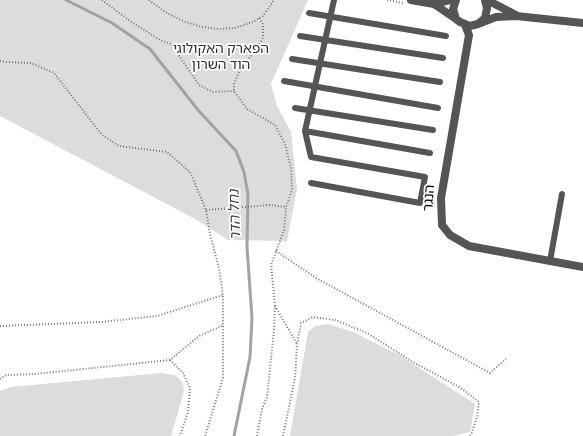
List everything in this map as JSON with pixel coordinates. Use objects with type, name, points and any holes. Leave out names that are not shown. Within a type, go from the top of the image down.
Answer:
[{"type":"street","points":[[411,0],[434,4],[450,0]]},
{"type":"street","points":[[456,0],[453,9],[456,19]]},
{"type":"street","points":[[486,0],[516,16]]},
{"type":"street","points":[[478,24],[486,14],[486,0]]},
{"type":"street","points":[[434,4],[465,25],[478,24],[496,17],[516,16],[583,24]]},
{"type":"street","name":"הנגר","points":[[465,25],[469,35],[441,198],[442,224],[450,235],[469,246],[583,267]]},
{"type":"lane","points":[[311,184],[420,203],[425,177],[311,157],[305,132],[334,0]]},
{"type":"lane","points":[[309,13],[446,36]]},
{"type":"lane","points":[[300,36],[443,58]]},
{"type":"lane","points":[[292,59],[440,82]]},
{"type":"lane","points":[[284,81],[438,108]]},
{"type":"lane","points":[[295,108],[433,130]]},
{"type":"lane","points":[[305,132],[430,153]]},
{"type":"lane","points":[[550,261],[562,194]]},
{"type":"path","points":[[102,0],[130,21],[160,40],[171,44],[200,85],[213,92],[234,91]]},
{"type":"path","points":[[149,0],[164,12],[183,21],[202,27],[219,29],[235,28],[259,18],[270,7],[274,0]]},
{"type":"path","points":[[257,436],[262,409],[267,397],[274,330],[275,305],[271,265],[275,250],[284,230],[286,207],[292,190],[291,168],[285,144],[275,125],[247,108],[234,91],[234,84],[241,68],[259,46],[263,37],[262,24],[259,18]]},
{"type":"path","points":[[0,61],[31,63],[54,73],[102,135],[119,146],[167,152],[190,172],[206,210],[210,234],[219,268],[223,294],[223,378],[205,436]]},
{"type":"path","points":[[206,210],[263,206],[286,207]]},
{"type":"path","points":[[275,250],[316,278],[490,373],[506,359]]},
{"type":"path","points":[[0,326],[101,322],[157,316],[223,294]]},
{"type":"path","points":[[275,305],[297,345]]},
{"type":"path","points":[[283,436],[295,378],[297,345],[301,323],[313,317],[336,320],[367,332],[411,361],[461,388],[479,402],[477,417],[471,435],[469,436]]},
{"type":"path","points":[[0,379],[6,375],[35,374],[170,360],[200,336],[224,325]]},
{"type":"path","points":[[170,360],[183,373],[190,388],[188,412],[180,436]]},
{"type":"green space","name":"הפארק האקולוגי הוד השרון","points":[[0,0],[308,0],[271,84],[277,106],[291,132],[297,189],[287,241],[228,240],[197,220],[0,116]]},
{"type":"green space","points":[[328,324],[353,332],[401,356],[475,404],[470,432],[453,436],[290,436],[308,332],[315,326]]},
{"type":"green space","points":[[161,373],[174,375],[180,379],[183,384],[184,391],[171,436],[0,436],[0,391],[11,387]]},
{"type":"waterway","name":"נחל הדר","points":[[66,0],[112,23],[150,49],[198,110],[236,151],[244,172],[248,194],[247,247],[252,318],[250,357],[234,436]]}]
